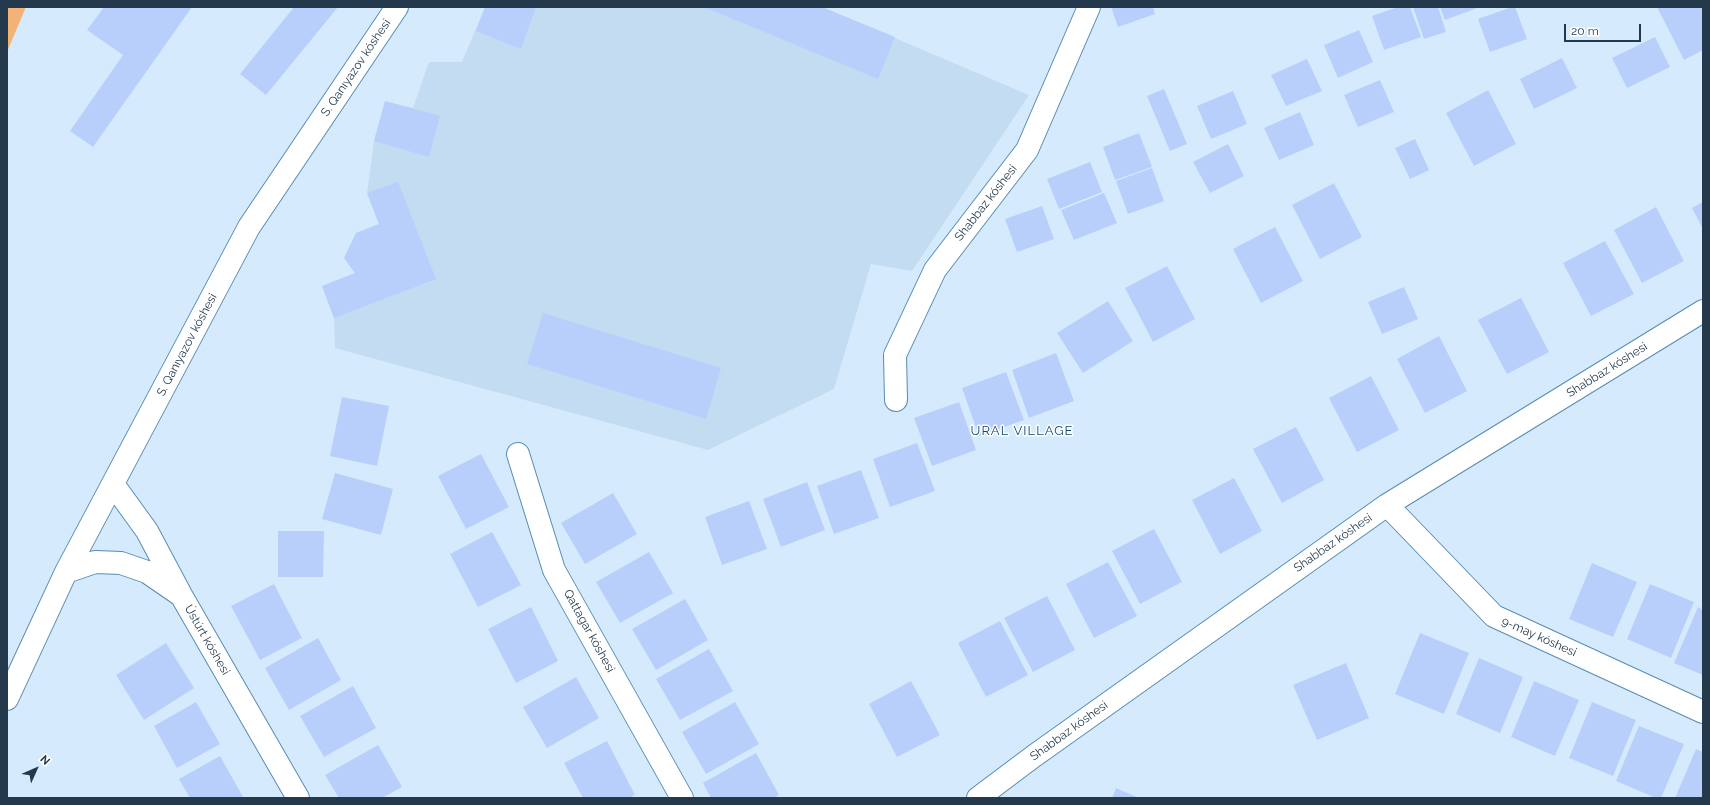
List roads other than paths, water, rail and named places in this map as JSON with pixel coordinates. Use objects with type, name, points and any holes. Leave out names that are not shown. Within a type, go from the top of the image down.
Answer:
[{"type":"street","name":"S. Qanıyazov kóshesi","points":[[7,699],[66,572],[249,227],[397,7]]},
{"type":"street","name":"Shabbaz kóshesi","points":[[896,400],[894,355],[935,270],[1027,150],[1089,7]]},
{"type":"street","name":"Shabbaz kóshesi","points":[[978,798],[1034,756],[1387,505],[1703,310]]},
{"type":"street","name":"Qattagar kóshesi","points":[[518,454],[554,570],[682,798]]},
{"type":"street","name":"Ústúrt kóshesi","points":[[113,484],[147,531],[180,595],[298,798]]},
{"type":"street","name":"9-may kóshesi","points":[[1387,505],[1494,616],[1703,712]]},
{"type":"street","points":[[66,572],[95,562],[121,563],[146,572],[180,595]]},
{"type":"district","name":"URAL VILLAGE","points":[[1022,431]]}]
